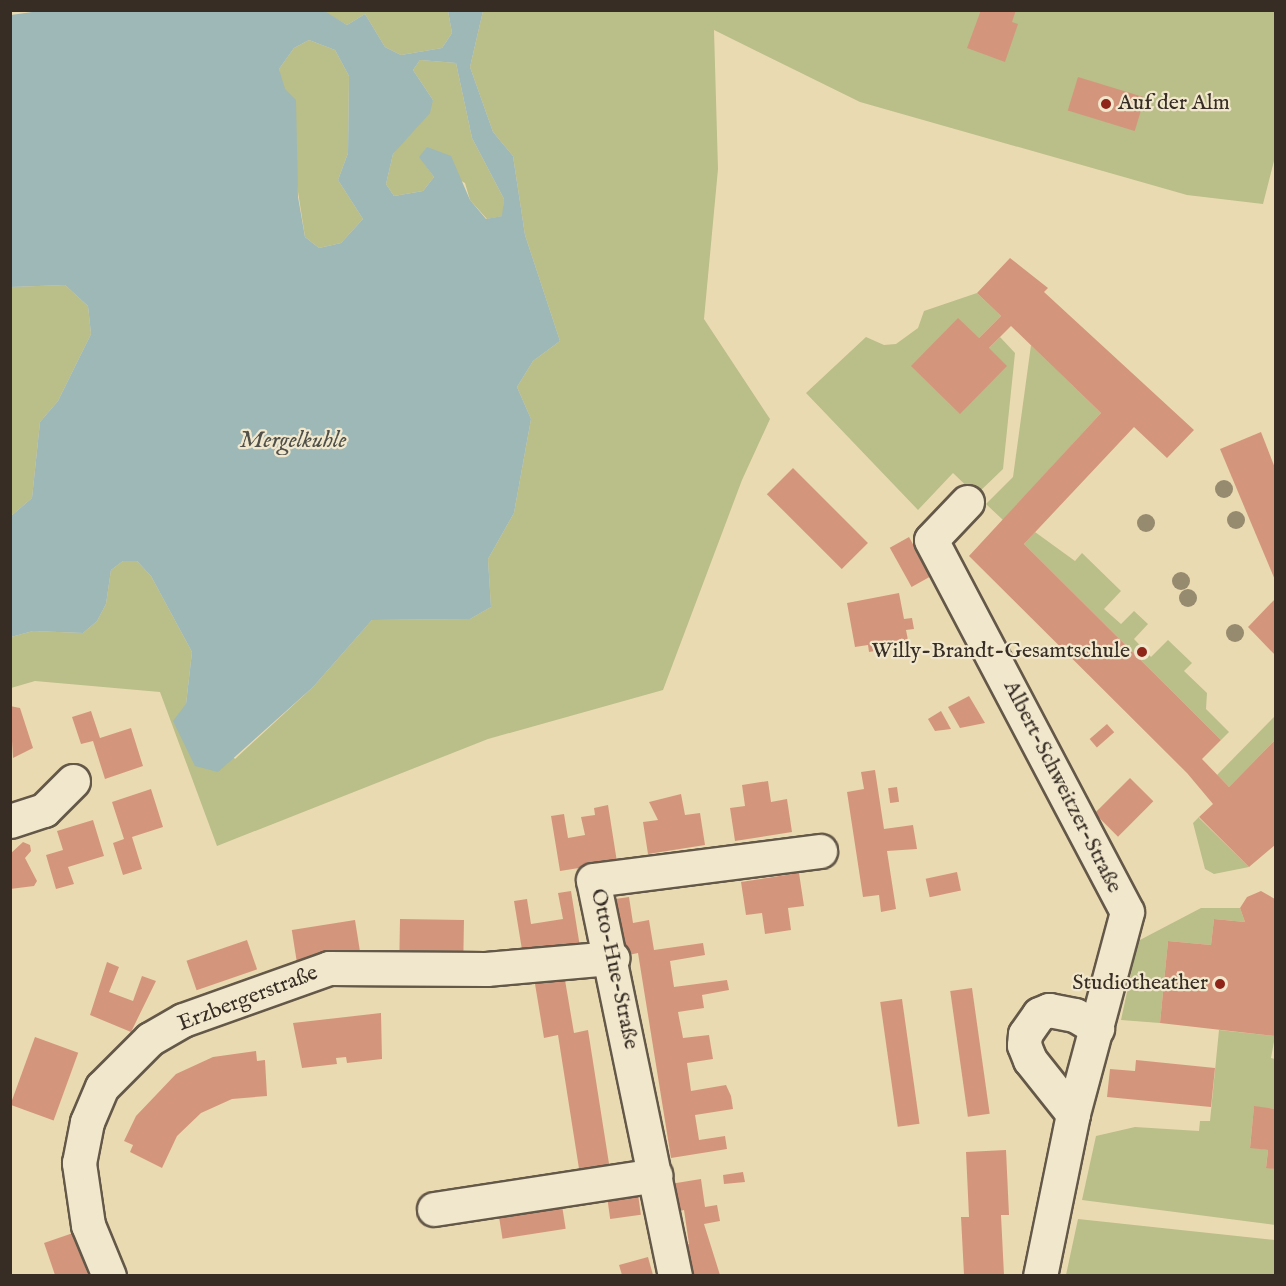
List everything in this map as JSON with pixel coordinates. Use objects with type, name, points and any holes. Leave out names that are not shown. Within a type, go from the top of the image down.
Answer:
[{"type":"street","name":"Albert-Schweitzer-Straße","points":[[967,502],[931,540],[1127,912],[1073,1114],[1040,1275]]},
{"type":"street","points":[[10,821],[44,810],[73,781]]},
{"type":"street","name":"Otto-Hue-Straße","points":[[675,1275],[613,958],[593,880],[820,851]]},
{"type":"street","name":"Erzbergerstraße","points":[[109,1275],[88,1225],[79,1163],[87,1122],[102,1087],[150,1039],[183,1020],[329,968],[486,969],[613,958]]},
{"type":"street","points":[[1073,1114],[1030,1060],[1024,1045],[1025,1034],[1039,1014],[1049,1010],[1075,1015],[1097,1028]]},
{"type":"street","points":[[434,1209],[655,1175]]},
{"type":"green space","points":[[323,11],[448,11],[452,33],[442,48],[401,55],[385,47],[365,14],[347,25]]},
{"type":"green space","points":[[483,11],[1275,11],[1275,157],[1263,204],[1187,195],[860,102],[714,30],[718,169],[704,319],[770,419],[742,480],[663,690],[488,739],[217,846],[160,692],[35,681],[11,688],[11,637],[33,631],[83,633],[97,621],[106,604],[111,570],[123,561],[137,561],[151,576],[192,652],[186,704],[235,759],[313,687],[372,620],[470,619],[491,607],[488,559],[514,513],[531,419],[517,387],[533,361],[560,341],[525,235],[513,156],[493,132],[470,67]]},
{"type":"green space","points":[[309,40],[335,50],[349,76],[348,153],[338,180],[363,219],[341,243],[319,248],[305,237],[279,69],[294,48]]},
{"type":"green space","points":[[420,60],[456,63],[472,138],[504,199],[503,216],[487,219],[470,200],[465,183],[420,157],[434,177],[423,191],[394,196],[386,184],[393,154],[433,100],[413,70]]},
{"type":"green space","points":[[65,285],[88,306],[91,334],[58,401],[40,422],[32,498],[11,516],[11,287]]},
{"type":"green space","points":[[977,293],[1001,316],[979,338],[989,348],[1000,337],[1015,353],[1003,469],[976,495],[953,473],[918,510],[806,393],[866,337],[884,345],[896,344],[918,328],[924,311]]},
{"type":"green space","points":[[1031,345],[1101,413],[1003,520],[986,504],[1013,477]]},
{"type":"green space","points":[[1035,532],[1075,561],[1082,553],[1121,591],[1104,609],[1121,624],[1134,611],[1148,624],[1134,639],[1151,657],[1168,640],[1192,663],[1184,671],[1207,693],[1206,709],[1229,732],[1221,740],[1024,544]]},
{"type":"green space","points":[[1275,716],[1275,740],[1229,787],[1217,775]]},
{"type":"green space","points":[[1199,817],[1249,867],[1214,874],[1205,869],[1193,823]]},
{"type":"green space","points":[[1201,908],[1240,908],[1245,922],[1214,919],[1211,945],[1168,941],[1160,1023],[1121,1020],[1138,941]]},
{"type":"green space","points":[[1219,1030],[1275,1036],[1271,1058],[1275,1059],[1275,1109],[1254,1107],[1250,1147],[1268,1150],[1266,1167],[1275,1169],[1275,1225],[1082,1200],[1096,1136],[1135,1127],[1199,1131],[1200,1121],[1210,1121]]},
{"type":"green space","points":[[1078,1219],[1275,1240],[1275,1275],[1066,1275]]},
{"type":"water","name":"Mergelkuhle","points":[[323,10],[347,25],[365,14],[385,47],[401,55],[442,48],[452,33],[448,11],[483,11],[470,67],[493,132],[513,156],[525,235],[560,341],[533,361],[517,387],[531,419],[514,513],[488,559],[491,607],[470,619],[372,620],[313,687],[218,772],[195,766],[173,721],[186,704],[192,652],[151,576],[137,561],[123,561],[111,570],[106,604],[97,621],[83,633],[33,631],[11,637],[11,516],[32,498],[40,422],[58,401],[91,334],[88,306],[65,285],[11,287],[11,15],[39,11]],"holes":[[[309,40],[335,50],[349,76],[348,153],[338,180],[363,219],[341,243],[319,248],[305,237],[298,197],[296,100],[285,89],[279,69],[294,48]],[[420,60],[456,63],[472,138],[504,199],[502,216],[486,219],[470,200],[451,156],[427,147],[419,157],[434,177],[423,191],[394,196],[386,184],[393,154],[430,113],[433,100],[413,70]]]},
{"type":"building","points":[[981,10],[1016,10],[1012,22],[1018,24],[1005,62],[967,48]]},
{"type":"building","name":"Auf der Alm","points":[[1078,77],[1145,97],[1135,131],[1068,110]]},
{"type":"building","points":[[1010,258],[1048,288],[1044,292],[1194,430],[1167,458],[1134,427],[1024,544],[1221,740],[1202,759],[1229,787],[1275,740],[1275,845],[1249,867],[1199,817],[1213,804],[1187,773],[969,556],[1101,413],[1011,326],[989,348],[1007,366],[960,414],[911,366],[958,318],[979,338],[1001,316],[977,293]]},
{"type":"building","points":[[1261,432],[1275,468],[1275,580],[1220,449]]},
{"type":"building","points":[[793,468],[868,543],[842,569],[767,494]]},
{"type":"building","points":[[909,537],[931,576],[912,587],[890,548]]},
{"type":"building","points":[[899,593],[904,619],[912,618],[914,629],[906,630],[909,645],[869,652],[868,645],[855,647],[847,603]]},
{"type":"building","points":[[1275,599],[1275,655],[1248,627]]},
{"type":"building","points":[[969,696],[985,723],[960,728],[948,707]]},
{"type":"building","points":[[10,706],[20,708],[33,748],[13,758]]},
{"type":"building","points":[[91,711],[100,738],[131,728],[143,766],[105,779],[93,741],[81,744],[72,717]]},
{"type":"building","points":[[941,711],[951,729],[935,731],[928,719]]},
{"type":"building","points":[[1107,724],[1114,732],[1097,747],[1090,739]]},
{"type":"building","points":[[875,770],[884,829],[913,825],[917,849],[887,851],[896,909],[881,912],[879,895],[863,897],[847,792],[864,789],[861,772]]},
{"type":"building","points":[[1130,778],[1153,801],[1118,837],[1095,813]]},
{"type":"building","points":[[768,781],[771,802],[787,799],[792,832],[735,841],[730,808],[745,806],[742,785]]},
{"type":"building","points":[[897,787],[899,802],[890,803],[888,788]]},
{"type":"building","points":[[151,789],[163,827],[132,837],[142,869],[123,875],[113,843],[124,839],[112,802]]},
{"type":"building","points":[[681,794],[685,815],[700,813],[705,845],[648,854],[643,822],[658,820],[649,802]]},
{"type":"building","points":[[608,805],[617,862],[560,871],[551,816],[564,814],[568,838],[585,835],[581,817],[595,815],[594,808]]},
{"type":"building","points":[[93,820],[104,856],[68,867],[74,884],[56,889],[46,855],[63,850],[57,831]]},
{"type":"building","points":[[23,842],[30,845],[31,851],[25,858],[37,881],[34,886],[10,889],[10,854]]},
{"type":"building","points":[[957,872],[961,891],[930,897],[926,879]]},
{"type":"building","points":[[799,873],[804,906],[788,908],[791,930],[765,934],[762,913],[746,915],[741,882]]},
{"type":"building","points":[[571,891],[580,947],[523,956],[514,901],[527,899],[531,924],[563,919],[558,893]]},
{"type":"building","name":"Studiotheather","points":[[1261,891],[1275,899],[1275,1036],[1160,1023],[1168,941],[1211,945],[1214,919],[1245,922],[1240,908],[1247,897]]},
{"type":"building","points":[[629,897],[633,923],[649,920],[654,950],[703,943],[705,955],[670,961],[674,987],[727,980],[729,990],[702,995],[704,1008],[678,1012],[683,1038],[709,1035],[713,1059],[687,1063],[691,1091],[726,1085],[731,1096],[733,1109],[695,1115],[699,1140],[725,1136],[727,1149],[671,1158],[638,953],[624,956],[615,899]]},
{"type":"building","points":[[400,919],[464,920],[463,951],[399,950]]},
{"type":"building","points":[[355,920],[360,951],[297,961],[292,930]]},
{"type":"building","points":[[247,940],[257,969],[197,990],[186,961]]},
{"type":"building","points":[[107,962],[119,967],[109,992],[133,1001],[142,976],[156,981],[131,1032],[90,1015]]},
{"type":"building","points":[[565,980],[574,1033],[588,1030],[610,1170],[580,1175],[558,1035],[544,1038],[535,984]]},
{"type":"building","points":[[972,988],[990,1114],[968,1117],[950,991]]},
{"type":"building","points":[[902,999],[920,1124],[898,1127],[880,1002]]},
{"type":"building","points":[[381,1013],[382,1059],[347,1063],[346,1057],[336,1058],[337,1064],[302,1068],[293,1023]]},
{"type":"building","points":[[35,1037],[78,1053],[54,1120],[10,1105]]},
{"type":"building","points":[[256,1051],[257,1061],[265,1060],[267,1096],[232,1099],[201,1113],[177,1136],[162,1168],[130,1152],[133,1145],[124,1141],[136,1116],[176,1074],[213,1057]]},
{"type":"building","points":[[1136,1060],[1215,1068],[1211,1107],[1107,1097],[1110,1069],[1135,1071]]},
{"type":"building","points":[[1254,1106],[1275,1109],[1275,1169],[1266,1168],[1268,1150],[1250,1148]]},
{"type":"building","points":[[1006,1150],[1009,1215],[1001,1215],[1004,1275],[964,1275],[961,1217],[969,1217],[966,1152]]},
{"type":"building","points":[[743,1172],[745,1182],[724,1184],[723,1175]]},
{"type":"building","points":[[701,1179],[705,1207],[717,1205],[720,1221],[704,1224],[720,1275],[689,1275],[681,1246],[689,1244],[684,1210],[675,1212],[670,1184]]},
{"type":"building","points":[[637,1187],[641,1215],[610,1219],[606,1191]]},
{"type":"building","points":[[561,1199],[566,1229],[502,1239],[498,1209]]},
{"type":"building","points":[[73,1233],[88,1275],[55,1275],[44,1243]]},
{"type":"building","points":[[648,1257],[653,1275],[622,1275],[619,1265]]},
{"type":"place","name":"Auf der Alm","points":[[1106,104]]},
{"type":"place","name":"Willy-Brandt-Gesamtschule","points":[[1142,652]]},
{"type":"place","name":"Studiotheather","points":[[1220,984]]}]
